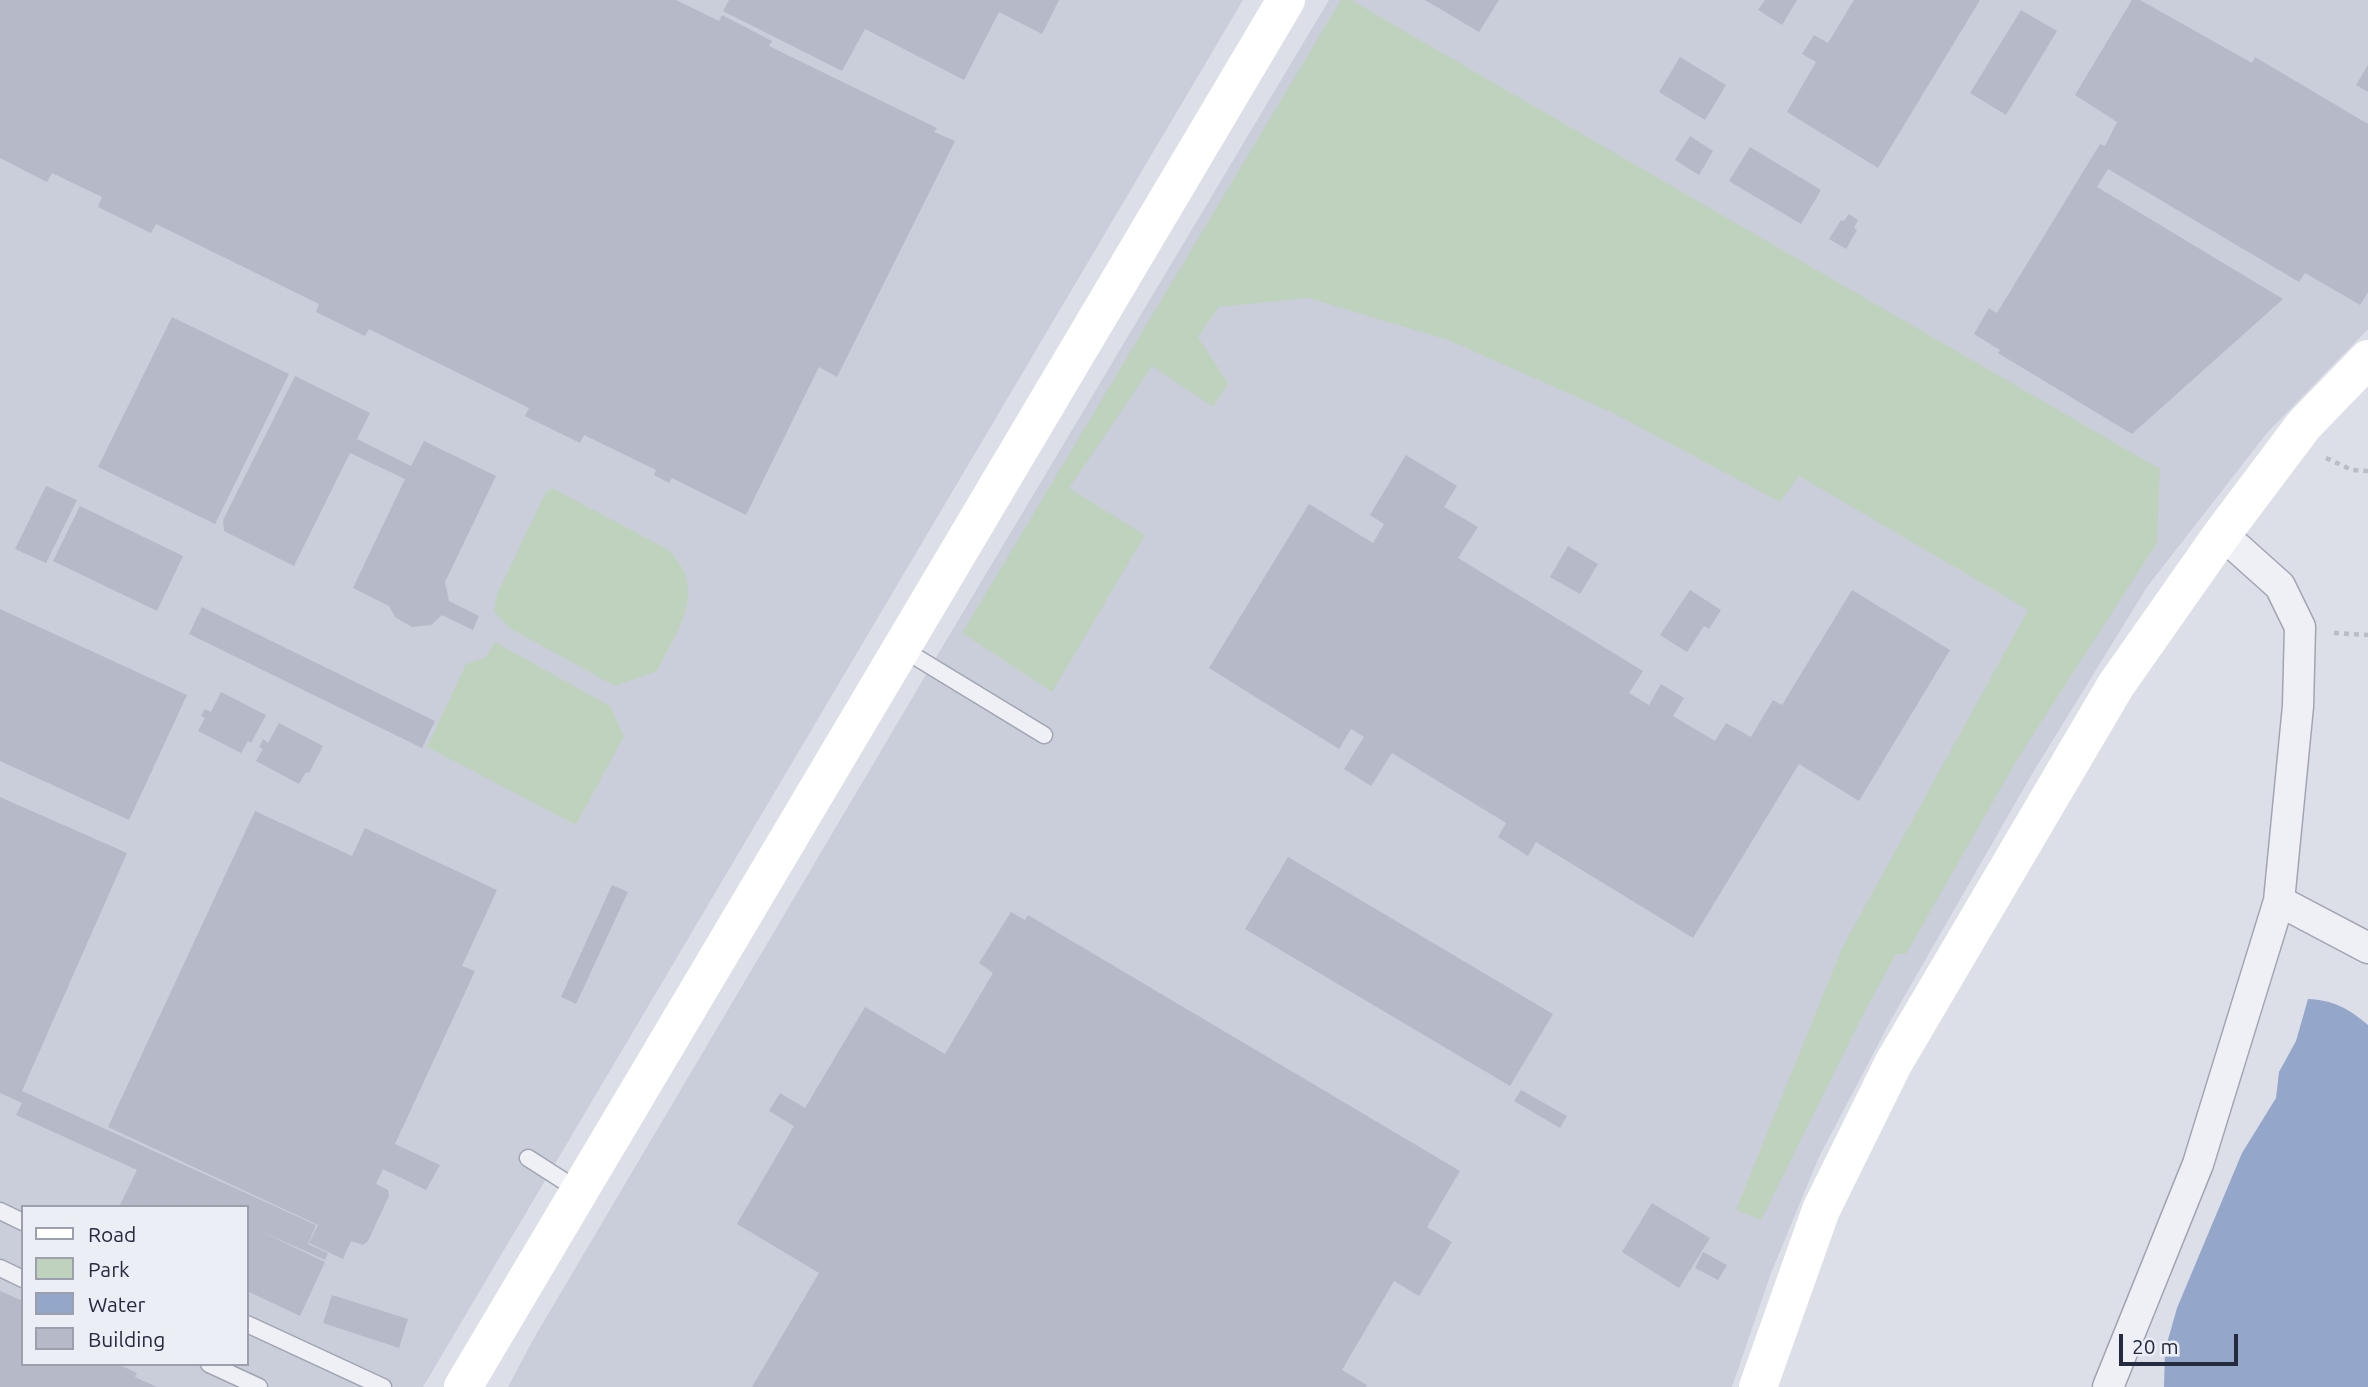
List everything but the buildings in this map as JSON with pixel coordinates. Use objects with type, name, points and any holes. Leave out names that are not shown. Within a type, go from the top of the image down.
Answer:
[{"type":"street","points":[[463,1387],[1286,0]]},
{"type":"street","points":[[1758,1387],[1821,1210],[1893,1064],[2116,685],[2222,534],[2304,425],[2368,359]]},
{"type":"street","points":[[2108,1387],[2198,1164],[2279,901],[2298,706],[2300,627],[2280,586],[2222,534]]},
{"type":"street","points":[[2279,901],[2368,948]]},
{"type":"lane","points":[[901,648],[1044,735]]},
{"type":"lane","points":[[528,1158],[578,1190]]},
{"type":"lane","points":[[0,1211],[21,1221]]},
{"type":"lane","points":[[0,1268],[21,1278]]},
{"type":"lane","points":[[248,1324],[383,1387]]},
{"type":"lane","points":[[213,1366],[259,1387]]},
{"type":"shaded area","points":[[0,0],[1243,0],[423,1387],[0,1387]]},
{"type":"shaded area","points":[[1329,0],[2368,0],[2368,329],[2267,433],[2147,587],[2032,774],[1892,1018],[1819,1157],[1771,1273],[1732,1387],[508,1387],[534,1338],[950,634]]},
{"type":"green space","points":[[1341,0],[1351,0],[2160,469],[2157,543],[2018,758],[1906,954],[1896,954],[1761,1220],[1736,1210],[1842,948],[2028,610],[1799,476],[1780,502],[1615,414],[1448,340],[1308,298],[1219,307],[1198,337],[1228,383],[1213,407],[1152,366],[1069,488],[1145,535],[1052,692],[962,633]]},
{"type":"green space","points":[[552,488],[667,549],[680,564],[687,579],[686,609],[657,671],[615,686],[511,629],[494,612],[497,594],[546,492]]},
{"type":"green space","points":[[495,642],[610,706],[624,736],[576,825],[427,747],[466,664],[485,658]]},
{"type":"water","points":[[2308,999],[2341,1006],[2368,1025],[2368,1387],[2164,1387],[2165,1350],[2177,1308],[2242,1153],[2276,1098],[2279,1072],[2296,1041]]}]
